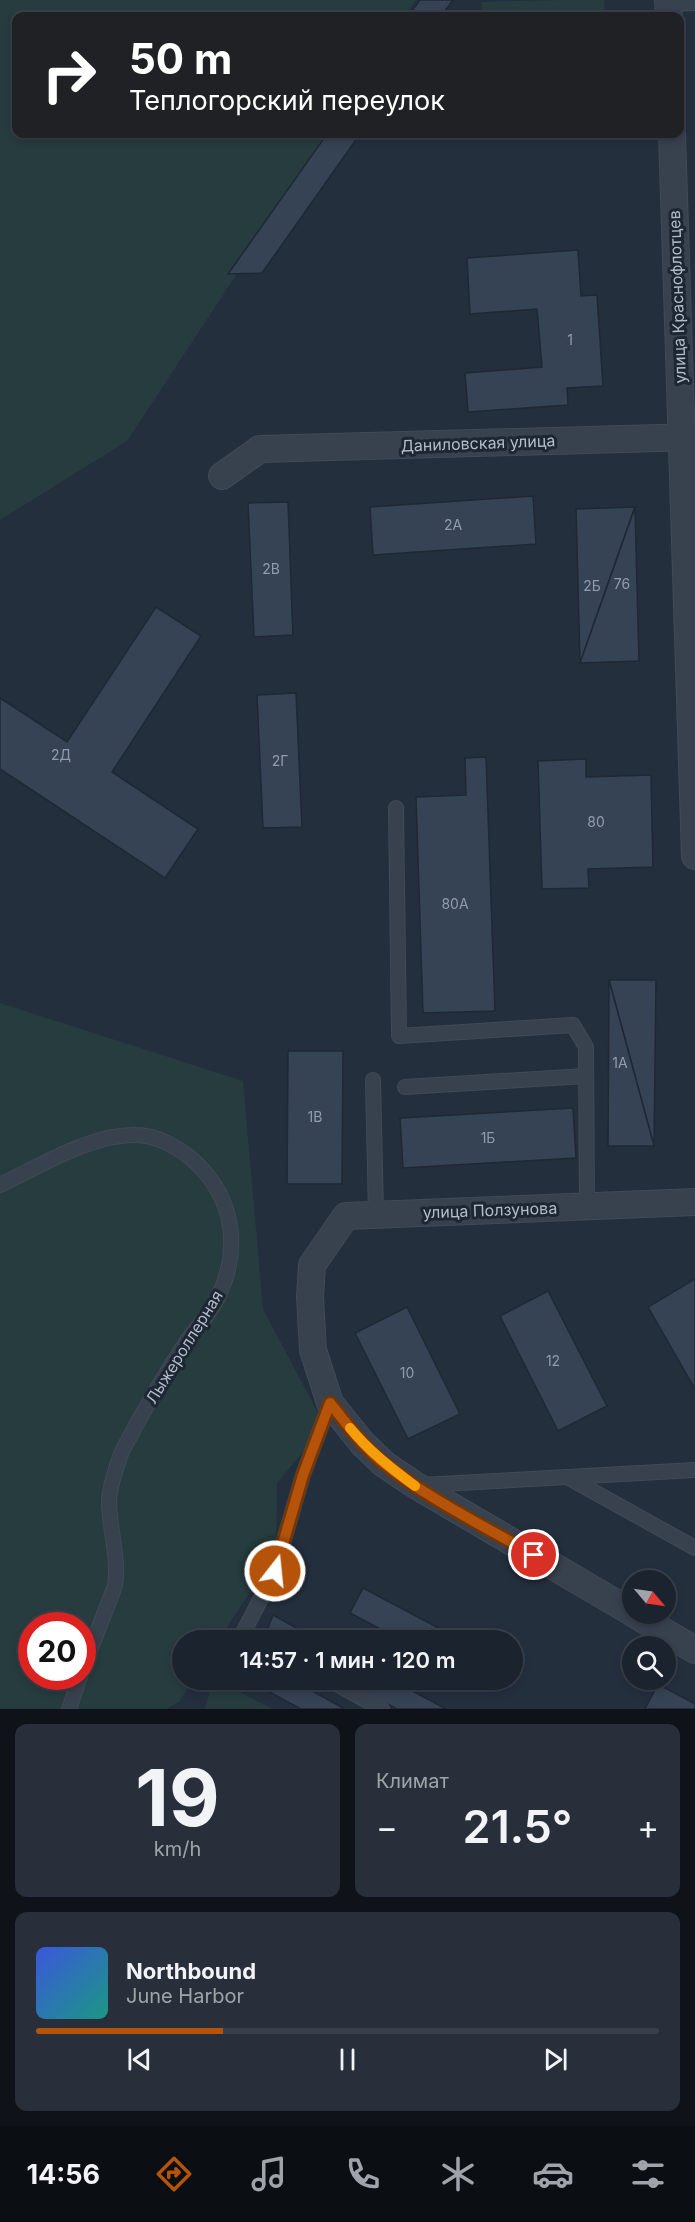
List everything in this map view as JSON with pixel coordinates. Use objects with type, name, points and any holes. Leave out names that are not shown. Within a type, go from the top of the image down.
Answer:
[{"type":"street","name":"улица Краснофлотцев","points":[[672,138],[688,437],[695,856]]},
{"type":"street","name":"Даниловская улица","points":[[222,476],[260,449],[688,437]]},
{"type":"street","name":"улица Ползунова","points":[[330,1403],[313,1350],[310,1298],[312,1265],[346,1216],[695,1202]]},
{"type":"street","points":[[330,1403],[363,1444],[384,1464],[415,1485],[622,1607]]},
{"type":"street","points":[[651,1624],[695,1650]]},
{"type":"lane","points":[[668,7],[695,3]]},
{"type":"lane","points":[[396,808],[399,1036],[573,1025],[586,1047],[587,1206]]},
{"type":"lane","points":[[405,1087],[586,1076]]},
{"type":"lane","points":[[374,1080],[376,1214]]},
{"type":"lane","name":"Лыжероллерная","points":[[0,1185],[84,1146],[113,1137],[138,1134],[160,1140],[178,1149],[192,1160],[218,1188],[230,1218],[231,1253],[224,1284],[216,1303],[173,1362],[120,1456],[109,1501],[117,1571],[114,1586],[96,1634]]},
{"type":"lane","points":[[245,1630],[275,1571],[303,1475],[330,1403]]},
{"type":"lane","points":[[415,1485],[695,1470]]},
{"type":"lane","points":[[569,1478],[695,1548]]},
{"type":"lane","points":[[69,1709],[76,1690]]},
{"type":"lane","points":[[347,1690],[382,1709]]},
{"type":"green space","points":[[0,0],[416,0],[408,12],[12,12],[12,138],[326,138],[127,441],[0,520]]},
{"type":"green space","points":[[604,0],[605,12],[482,12],[482,2]]},
{"type":"green space","points":[[0,1003],[243,1081],[263,1309],[325,1426],[277,1483],[276,1552],[225,1630],[172,1630],[172,1690],[187,1690],[179,1702],[166,1709],[0,1709]]},
{"type":"green space","points":[[210,1690],[236,1690],[272,1709],[205,1709]]},
{"type":"building","points":[[420,0],[453,0],[444,12],[411,12]]},
{"type":"building","points":[[324,138],[357,138],[262,273],[228,274]]},
{"type":"building","points":[[578,250],[581,296],[597,295],[603,386],[567,388],[568,405],[468,412],[465,373],[542,367],[537,309],[470,314],[467,258]]},
{"type":"building","points":[[533,496],[536,544],[373,555],[370,507]]},
{"type":"building","points":[[288,502],[293,635],[254,637],[248,503]]},
{"type":"building","points":[[635,507],[580,663],[576,509]]},
{"type":"building","points":[[635,507],[639,661],[580,663]]},
{"type":"building","points":[[156,607],[201,636],[112,772],[198,829],[165,878],[0,769],[0,698],[67,742]]},
{"type":"building","points":[[296,693],[302,827],[263,828],[257,695]]},
{"type":"building","points":[[486,757],[495,1011],[423,1013],[416,797],[466,795],[465,758]]},
{"type":"building","points":[[586,759],[586,777],[651,775],[653,867],[588,869],[589,888],[542,889],[538,761]]},
{"type":"building","points":[[609,980],[656,980],[654,1146]]},
{"type":"building","points":[[609,980],[654,1146],[608,1146]]},
{"type":"building","points":[[288,1051],[343,1051],[342,1184],[287,1184]]},
{"type":"building","points":[[573,1108],[576,1158],[403,1168],[400,1118]]},
{"type":"building","points":[[695,1279],[695,1389],[648,1307]]},
{"type":"building","points":[[548,1291],[607,1406],[558,1431],[500,1316]]},
{"type":"building","points":[[407,1307],[460,1414],[408,1439],[355,1333]]},
{"type":"building","points":[[363,1588],[442,1630],[382,1630],[350,1613]]},
{"type":"building","points":[[273,1615],[300,1630],[267,1630]]},
{"type":"building","points":[[266,1690],[310,1690],[345,1709],[301,1709]]},
{"type":"building","points":[[362,1690],[411,1690],[446,1709],[397,1709]]},
{"type":"building","points":[[655,1690],[669,1690],[695,1704],[695,1709],[645,1709]]},
{"type":"slow traffic","points":[[350,1428],[384,1464],[415,1486]]},
{"type":"route","points":[[275,1571],[303,1475],[330,1403],[363,1444],[384,1464],[415,1485],[534,1555]]}]
